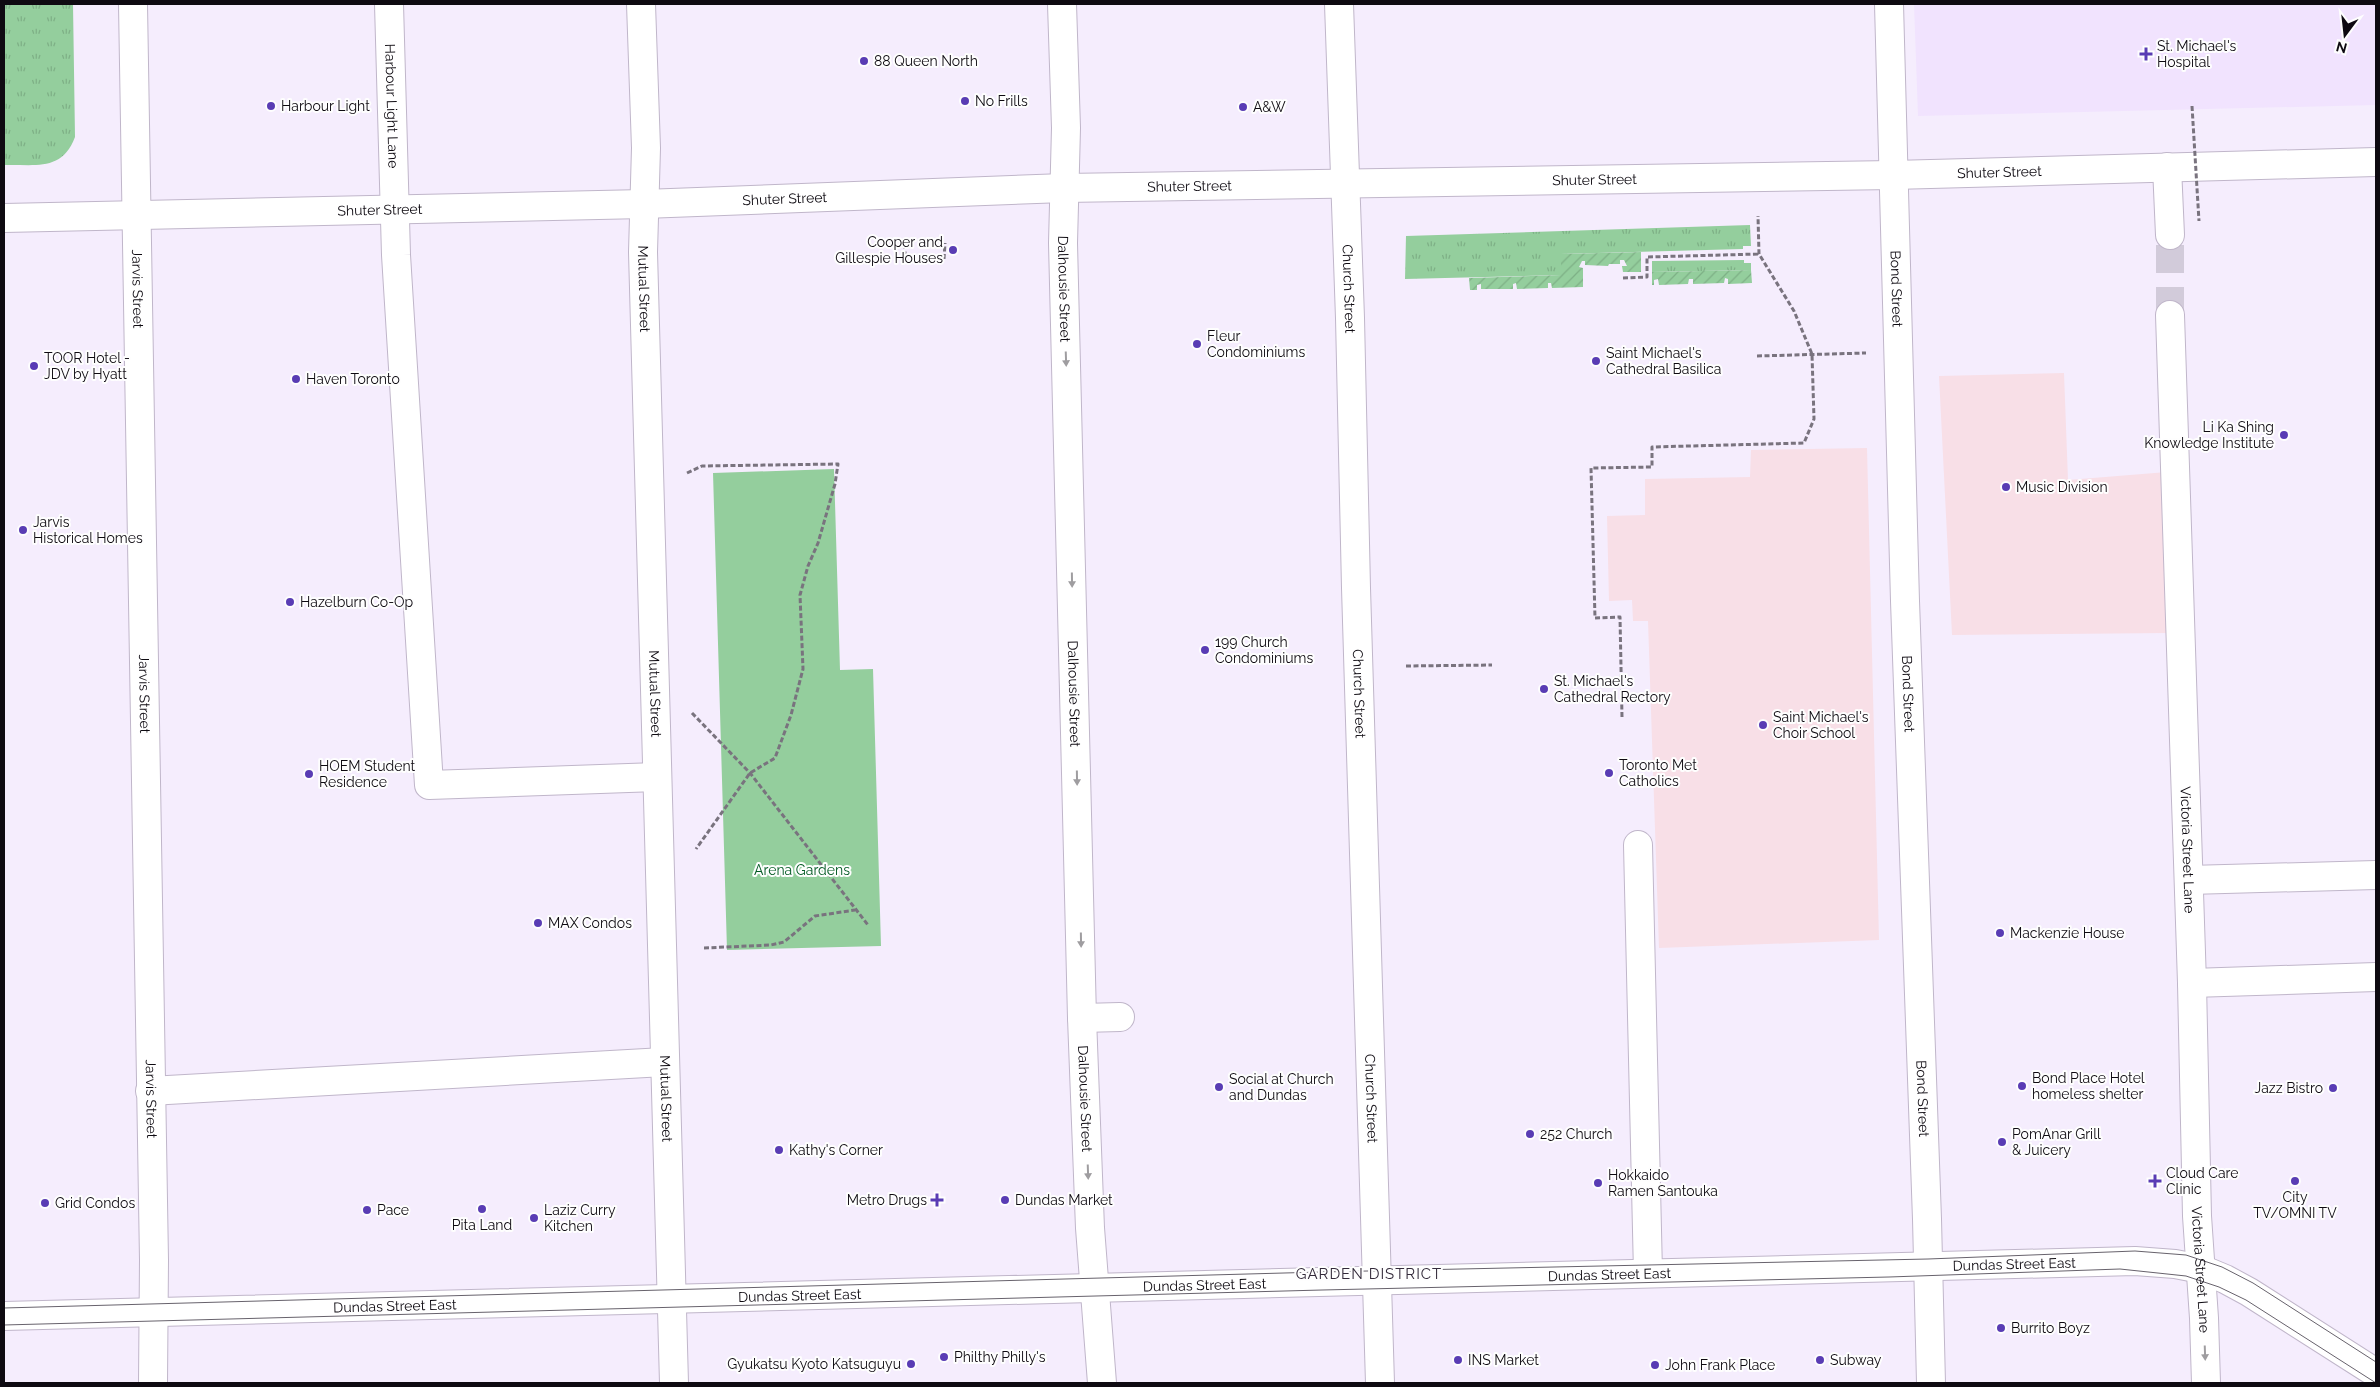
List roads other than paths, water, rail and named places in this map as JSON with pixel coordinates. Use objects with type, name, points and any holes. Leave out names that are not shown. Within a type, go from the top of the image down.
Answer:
[{"type":"street","name":"Jarvis Street","points":[[133,4],[153,1383]]},
{"type":"street","name":"Harbour Light Lane","points":[[390,4],[396,210],[429,785],[657,777]]},
{"type":"street","name":"Mutual Street","points":[[641,4],[646,148],[642,252],[674,1383]]},
{"type":"street","name":"Dalhousie Street","points":[[1062,4],[1066,128],[1062,243],[1082,1018],[1090,1228],[1102,1383]]},
{"type":"street","name":"Church Street","points":[[1339,4],[1380,1383]]},
{"type":"street","name":"Bond Street","points":[[1889,4],[1929,1268],[1931,1383]]},
{"type":"street","name":"Shuter Street","points":[[4,218],[644,204],[1064,188],[1345,182],[1893,175],[2376,162]]},
{"type":"street","points":[[2167,167],[2170,235]]},
{"type":"street","name":"Victoria Street Lane","points":[[2170,315],[2189,880],[2197,1216],[2206,1383]]},
{"type":"street","points":[[1638,845],[1648,1273]]},
{"type":"street","points":[[2189,880],[2376,875]]},
{"type":"street","points":[[2192,983],[2376,977]]},
{"type":"street","points":[[1082,1018],[1120,1017]]},
{"type":"street","points":[[150,1091],[664,1062]]},
{"type":"street","name":"Dundas Street East","points":[[4,1316],[444,1303],[672,1300],[1377,1279],[1929,1268],[2135,1261],[2175,1264],[2201,1269],[2249,1292],[2376,1373]]},
{"type":"tunnel","points":[[2170,235],[2170,315]]},
{"type":"tram line","points":[[4,1308],[1321,1272],[1928,1259],[2135,1251],[2186,1255],[2222,1267],[2253,1283],[2376,1362]]},
{"type":"tram line","points":[[4,1325],[1889,1277],[2120,1269],[2186,1276],[2219,1287],[2246,1300],[2376,1383]]},
{"type":"place","name":"St. Michael's Hospital","points":[[2146,54]]},
{"type":"place","name":"88 Queen North","points":[[864,61]]},
{"type":"place","name":"No Frills","points":[[965,101]]},
{"type":"place","name":"Harbour Light","points":[[271,106]]},
{"type":"place","name":"A&W","points":[[1243,107]]},
{"type":"place","name":"Cooper and Gillespie Houses","points":[[953,250]]},
{"type":"place","name":"Fleur Condominiums","points":[[1197,344]]},
{"type":"place","name":"Saint Michael's Cathedral Basilica","points":[[1596,361]]},
{"type":"place","name":"TOOR Hotel - JDV by Hyatt","points":[[34,366]]},
{"type":"place","name":"Haven Toronto","points":[[296,379]]},
{"type":"place","name":"Li Ka Shing Knowledge Institute","points":[[2284,435]]},
{"type":"place","name":"Music Division","points":[[2006,487]]},
{"type":"place","name":"Jarvis Historical Homes","points":[[23,530]]},
{"type":"place","name":"Hazelburn Co-Op","points":[[290,602]]},
{"type":"place","name":"199 Church Condominiums","points":[[1205,650]]},
{"type":"place","name":"St. Michael's Cathedral Rectory","points":[[1544,689]]},
{"type":"place","name":"Saint Michael's Choir School","points":[[1763,725]]},
{"type":"place","name":"Toronto Met Catholics","points":[[1609,773]]},
{"type":"place","name":"HOEM Student Residence","points":[[309,774]]},
{"type":"place","name":"MAX Condos","points":[[538,923]]},
{"type":"place","name":"Mackenzie House","points":[[2000,933]]},
{"type":"place","name":"Bond Place Hotel homeless shelter","points":[[2022,1086]]},
{"type":"place","name":"Social at Church and Dundas","points":[[1219,1087]]},
{"type":"place","name":"Jazz Bistro","points":[[2333,1088]]},
{"type":"place","name":"252 Church","points":[[1530,1134]]},
{"type":"place","name":"PomAnar Grill & Juicery","points":[[2002,1142]]},
{"type":"place","name":"Kathy's Corner","points":[[779,1150]]},
{"type":"place","name":"Cloud Care Clinic","points":[[2155,1181]]},
{"type":"place","name":"City TV/OMNI TV","points":[[2295,1181]]},
{"type":"place","name":"Hokkaido Ramen Santouka","points":[[1598,1183]]},
{"type":"place","name":"Metro Drugs","points":[[937,1200]]},
{"type":"place","name":"Dundas Market","points":[[1005,1200]]},
{"type":"place","name":"Grid Condos","points":[[45,1203]]},
{"type":"place","name":"Pita Land","points":[[482,1209]]},
{"type":"place","name":"Pace","points":[[367,1210]]},
{"type":"place","name":"Laziz Curry Kitchen","points":[[534,1218]]},
{"type":"place","name":"Burrito Boyz","points":[[2001,1328]]},
{"type":"place","name":"Philthy Philly's","points":[[944,1357]]},
{"type":"place","name":"INS Market","points":[[1458,1360]]},
{"type":"place","name":"Subway","points":[[1820,1360]]},
{"type":"place","name":"Gyukatsu Kyoto Katsuguyu","points":[[911,1364]]},
{"type":"place","name":"John Frank Place","points":[[1655,1365]]},
{"type":"district","name":"GARDEN DISTRICT","points":[[1369,1274]]},
{"type":"park label","name":"Arena Gardens","points":[[802,870]]}]
